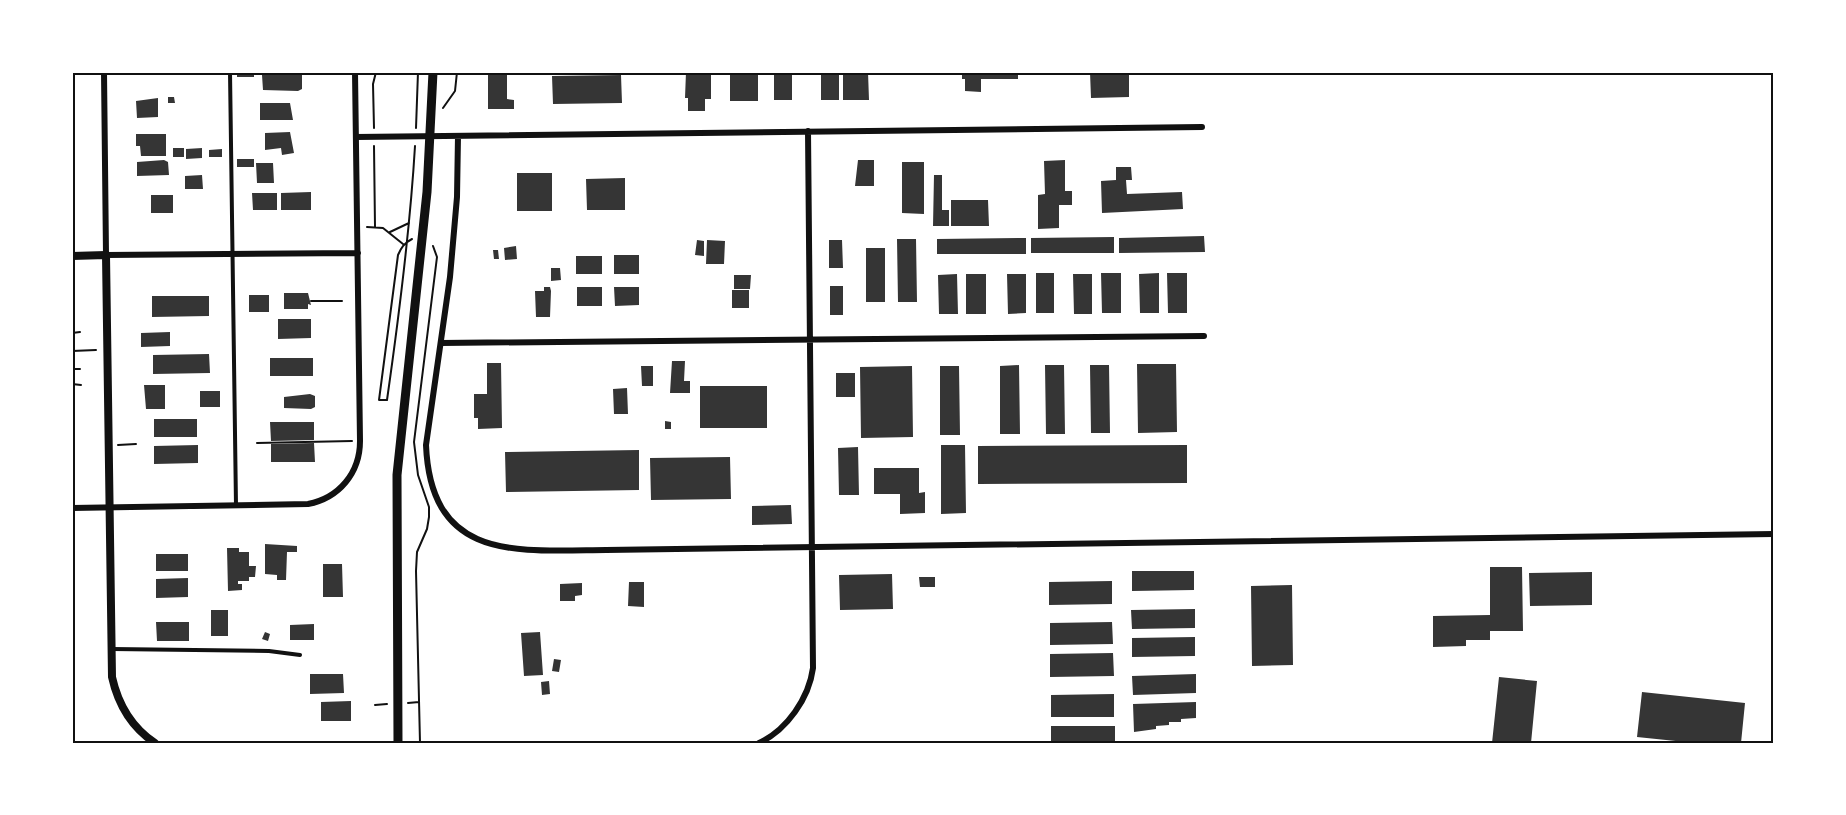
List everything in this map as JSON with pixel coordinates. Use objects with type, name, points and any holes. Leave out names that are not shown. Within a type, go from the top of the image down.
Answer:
[{"type":"main road","points":[[398,743],[396,546],[398,450],[427,192],[433,72]]},
{"type":"street","points":[[104,72],[111,649],[115,689],[132,722],[155,743]]},
{"type":"street","points":[[72,508],[308,504],[325,499],[338,490],[356,466],[360,441],[355,72]]},
{"type":"street","points":[[357,137],[1202,127]]},
{"type":"street","points":[[761,742],[781,728],[793,714],[807,691],[812,677],[808,131]]},
{"type":"street","points":[[458,136],[454,235],[426,445],[427,468],[432,489],[441,508],[457,526],[496,547],[519,551],[1774,534]]},
{"type":"street","points":[[72,256],[358,253]]},
{"type":"street","points":[[441,343],[1204,336]]},
{"type":"lane","points":[[230,72],[236,506]]},
{"type":"lane","points":[[111,649],[269,651],[300,655]]},
{"type":"path","points":[[375,227],[373,84],[376,72]]},
{"type":"path","points":[[416,129],[418,72]]},
{"type":"path","points":[[404,277],[415,140]]},
{"type":"path","points":[[358,228],[375,227],[390,232],[403,244]]},
{"type":"path","points":[[311,301],[342,301]]},
{"type":"path","points":[[72,333],[80,332]]},
{"type":"path","points":[[72,351],[108,350]]},
{"type":"path","points":[[72,369],[80,369]]},
{"type":"path","points":[[72,384],[81,385]]},
{"type":"path","points":[[257,443],[360,441]]},
{"type":"path","points":[[109,445],[136,444]]},
{"type":"building","points":[[237,72],[254,72],[254,77],[237,77]]},
{"type":"building","points":[[488,72],[507,72],[507,99],[514,100],[514,109],[488,109]]},
{"type":"building","points":[[686,72],[711,72],[711,99],[705,99],[705,111],[688,111],[688,98],[685,98]]},
{"type":"building","points":[[730,72],[758,72],[758,101],[730,101]]},
{"type":"building","points":[[774,72],[792,72],[792,100],[774,100]]},
{"type":"building","points":[[821,72],[839,72],[839,100],[821,100]]},
{"type":"building","points":[[843,72],[868,72],[869,100],[843,100]]},
{"type":"building","points":[[962,72],[1018,72],[1018,79],[981,79],[981,92],[965,91],[965,79],[962,79]]},
{"type":"building","points":[[1090,72],[1129,72],[1129,97],[1091,98]]},
{"type":"building","points":[[262,75],[302,75],[302,89],[298,91],[263,90]]},
{"type":"building","points":[[621,75],[622,103],[553,104],[552,76]]},
{"type":"building","points":[[168,97],[174,97],[175,103],[168,103]]},
{"type":"building","points":[[158,98],[158,117],[137,118],[136,101]]},
{"type":"building","points":[[260,103],[290,103],[293,120],[260,120]]},
{"type":"building","points":[[290,132],[294,153],[282,155],[281,148],[265,150],[265,133]]},
{"type":"building","points":[[136,134],[166,134],[166,156],[141,156],[140,146],[136,146]]},
{"type":"building","points":[[173,148],[184,148],[184,157],[173,157]]},
{"type":"building","points":[[202,148],[202,158],[186,159],[186,149]]},
{"type":"building","points":[[222,149],[222,157],[209,157],[209,150]]},
{"type":"building","points":[[237,159],[254,159],[254,167],[237,167]]},
{"type":"building","points":[[164,160],[168,162],[169,175],[137,176],[137,162]]},
{"type":"building","points":[[858,160],[874,160],[874,186],[855,186]]},
{"type":"building","points":[[1065,160],[1065,191],[1072,191],[1072,205],[1059,205],[1059,228],[1038,229],[1038,195],[1045,194],[1044,161]]},
{"type":"building","points":[[902,162],[924,162],[924,214],[902,213]]},
{"type":"building","points":[[256,163],[273,163],[274,183],[257,183]]},
{"type":"building","points":[[1116,167],[1131,167],[1132,180],[1126,180],[1127,194],[1182,192],[1183,209],[1102,213],[1101,181],[1116,180]]},
{"type":"building","points":[[517,173],[552,173],[552,211],[517,211]]},
{"type":"building","points":[[202,175],[203,189],[185,189],[185,176]]},
{"type":"building","points":[[934,175],[942,175],[942,210],[949,210],[949,226],[933,226]]},
{"type":"building","points":[[625,178],[625,210],[587,210],[586,179]]},
{"type":"building","points":[[311,192],[311,210],[281,210],[281,193]]},
{"type":"building","points":[[252,193],[277,193],[277,210],[253,210]]},
{"type":"building","points":[[151,195],[173,195],[173,213],[151,213]]},
{"type":"building","points":[[951,200],[988,200],[989,226],[951,226]]},
{"type":"building","points":[[1204,236],[1205,252],[1119,253],[1119,238]]},
{"type":"building","points":[[1114,237],[1114,253],[1031,253],[1031,238]]},
{"type":"building","points":[[1026,238],[1026,254],[937,254],[937,239]]},
{"type":"building","points":[[897,239],[916,239],[917,302],[898,302]]},
{"type":"building","points":[[697,240],[704,241],[704,256],[695,255]]},
{"type":"building","points":[[707,240],[725,241],[724,264],[706,264]]},
{"type":"building","points":[[829,240],[842,240],[843,268],[829,268]]},
{"type":"building","points":[[516,246],[517,259],[505,260],[504,248]]},
{"type":"building","points":[[866,248],[885,248],[885,302],[866,302]]},
{"type":"building","points":[[493,250],[498,250],[499,259],[494,259]]},
{"type":"building","points":[[614,255],[639,255],[639,274],[614,274]]},
{"type":"building","points":[[576,256],[602,256],[602,274],[576,274]]},
{"type":"building","points":[[551,268],[560,268],[561,280],[551,281]]},
{"type":"building","points":[[1036,273],[1054,273],[1054,313],[1036,313]]},
{"type":"building","points":[[1101,273],[1121,273],[1121,313],[1102,313]]},
{"type":"building","points":[[1159,273],[1159,313],[1140,313],[1139,274]]},
{"type":"building","points":[[1167,273],[1187,273],[1187,313],[1168,313]]},
{"type":"building","points":[[957,274],[958,314],[939,314],[938,275]]},
{"type":"building","points":[[966,274],[986,274],[986,314],[966,314]]},
{"type":"building","points":[[1007,274],[1026,274],[1026,313],[1008,314]]},
{"type":"building","points":[[1073,274],[1092,274],[1092,314],[1074,314]]},
{"type":"building","points":[[734,275],[751,275],[750,289],[734,289]]},
{"type":"building","points":[[830,286],[843,286],[843,315],[830,315]]},
{"type":"building","points":[[544,287],[550,287],[551,291],[550,317],[536,317],[535,291],[544,291]]},
{"type":"building","points":[[577,287],[602,287],[602,306],[577,306]]},
{"type":"building","points":[[614,287],[639,287],[639,305],[615,306]]},
{"type":"building","points":[[732,290],[749,290],[749,308],[732,308]]},
{"type":"building","points":[[284,293],[308,293],[311,305],[308,304],[308,309],[284,309]]},
{"type":"building","points":[[249,295],[269,295],[269,312],[249,312]]},
{"type":"building","points":[[152,296],[209,296],[209,316],[152,317]]},
{"type":"building","points":[[278,319],[311,319],[311,338],[278,339]]},
{"type":"building","points":[[170,332],[170,346],[141,347],[141,333]]},
{"type":"building","points":[[209,354],[210,373],[153,374],[153,355]]},
{"type":"building","points":[[270,358],[313,358],[313,376],[270,376]]},
{"type":"building","points":[[672,361],[685,361],[684,381],[690,381],[690,393],[670,393]]},
{"type":"building","points":[[487,363],[501,363],[502,428],[478,429],[478,418],[474,418],[474,394],[487,394]]},
{"type":"building","points":[[1137,364],[1176,364],[1177,432],[1138,433]]},
{"type":"building","points":[[1019,365],[1020,434],[1000,434],[1000,366]]},
{"type":"building","points":[[1045,365],[1064,365],[1065,434],[1046,434]]},
{"type":"building","points":[[1090,365],[1109,365],[1110,433],[1091,433]]},
{"type":"building","points":[[641,366],[653,366],[653,386],[642,386]]},
{"type":"building","points":[[912,366],[913,437],[861,438],[860,367]]},
{"type":"building","points":[[940,366],[959,366],[960,435],[940,435]]},
{"type":"building","points":[[836,373],[855,373],[855,397],[836,397]]},
{"type":"building","points":[[144,385],[165,385],[165,409],[146,409]]},
{"type":"building","points":[[700,386],[767,386],[767,428],[700,428]]},
{"type":"building","points":[[627,388],[628,414],[614,414],[613,389]]},
{"type":"building","points":[[200,391],[220,391],[220,407],[200,407]]},
{"type":"building","points":[[310,394],[315,396],[315,407],[311,409],[284,408],[284,397]]},
{"type":"building","points":[[154,419],[197,419],[197,437],[154,437]]},
{"type":"building","points":[[665,421],[671,422],[671,429],[665,429]]},
{"type":"building","points":[[270,422],[314,422],[314,440],[271,441]]},
{"type":"building","points":[[314,443],[315,462],[271,462],[271,444]]},
{"type":"building","points":[[198,445],[198,463],[154,464],[154,446]]},
{"type":"building","points":[[941,445],[965,445],[966,513],[941,514]]},
{"type":"building","points":[[1187,445],[1187,483],[978,484],[978,446]]},
{"type":"building","points":[[858,447],[859,495],[839,495],[838,448]]},
{"type":"building","points":[[639,450],[639,490],[506,492],[505,452]]},
{"type":"building","points":[[730,457],[731,499],[651,500],[650,458]]},
{"type":"building","points":[[874,468],[919,468],[919,493],[925,492],[925,513],[900,514],[900,494],[874,494]]},
{"type":"building","points":[[791,505],[792,524],[752,525],[752,506]]},
{"type":"building","points":[[265,544],[297,546],[297,552],[287,552],[286,580],[277,580],[277,575],[265,574]]},
{"type":"building","points":[[227,548],[239,548],[239,552],[249,552],[249,566],[256,566],[255,577],[249,577],[249,581],[238,581],[238,584],[242,584],[242,590],[228,591]]},
{"type":"building","points":[[156,554],[188,554],[188,571],[156,571]]},
{"type":"building","points":[[323,564],[342,564],[343,597],[323,597]]},
{"type":"building","points":[[1490,567],[1522,567],[1523,631],[1490,631],[1490,640],[1466,640],[1466,646],[1433,647],[1433,616],[1490,615]]},
{"type":"building","points":[[1132,571],[1194,571],[1194,590],[1132,591]]},
{"type":"building","points":[[1592,572],[1592,605],[1530,606],[1529,573]]},
{"type":"building","points":[[892,574],[893,609],[840,610],[839,575]]},
{"type":"building","points":[[919,577],[935,577],[935,587],[920,587]]},
{"type":"building","points":[[188,578],[188,597],[156,598],[156,579]]},
{"type":"building","points":[[1112,581],[1112,604],[1049,605],[1049,582]]},
{"type":"building","points":[[629,582],[644,582],[644,607],[628,606]]},
{"type":"building","points":[[582,583],[582,595],[575,596],[575,601],[560,601],[560,584]]},
{"type":"building","points":[[1292,585],[1293,665],[1252,666],[1251,586]]},
{"type":"building","points":[[1195,609],[1195,628],[1132,629],[1131,610]]},
{"type":"building","points":[[211,610],[228,610],[228,636],[211,636]]},
{"type":"building","points":[[156,622],[189,622],[189,641],[157,641]]},
{"type":"building","points":[[1112,622],[1113,644],[1050,645],[1050,623]]},
{"type":"building","points":[[314,624],[314,640],[290,640],[290,625]]},
{"type":"building","points":[[265,632],[270,634],[268,641],[262,639]]},
{"type":"building","points":[[540,632],[543,675],[524,676],[521,633]]},
{"type":"building","points":[[1195,637],[1195,656],[1132,657],[1132,638]]},
{"type":"building","points":[[1113,653],[1114,676],[1050,677],[1050,654]]},
{"type":"building","points":[[554,659],[561,660],[559,672],[552,671]]},
{"type":"building","points":[[310,674],[343,674],[344,693],[310,694]]},
{"type":"building","points":[[1196,674],[1196,693],[1133,695],[1132,676]]},
{"type":"building","points":[[1499,677],[1537,681],[1531,743],[1492,743]]},
{"type":"building","points":[[549,681],[550,694],[542,695],[541,682]]},
{"type":"building","points":[[1642,692],[1745,703],[1741,743],[1695,743],[1637,737]]},
{"type":"building","points":[[1114,694],[1114,717],[1051,717],[1051,695]]},
{"type":"building","points":[[351,701],[351,721],[321,721],[321,702]]},
{"type":"building","points":[[1196,702],[1196,718],[1181,719],[1181,722],[1169,722],[1169,725],[1156,726],[1156,729],[1134,732],[1133,704]]},
{"type":"building","points":[[1051,726],[1115,726],[1115,741],[1051,743]]}]
